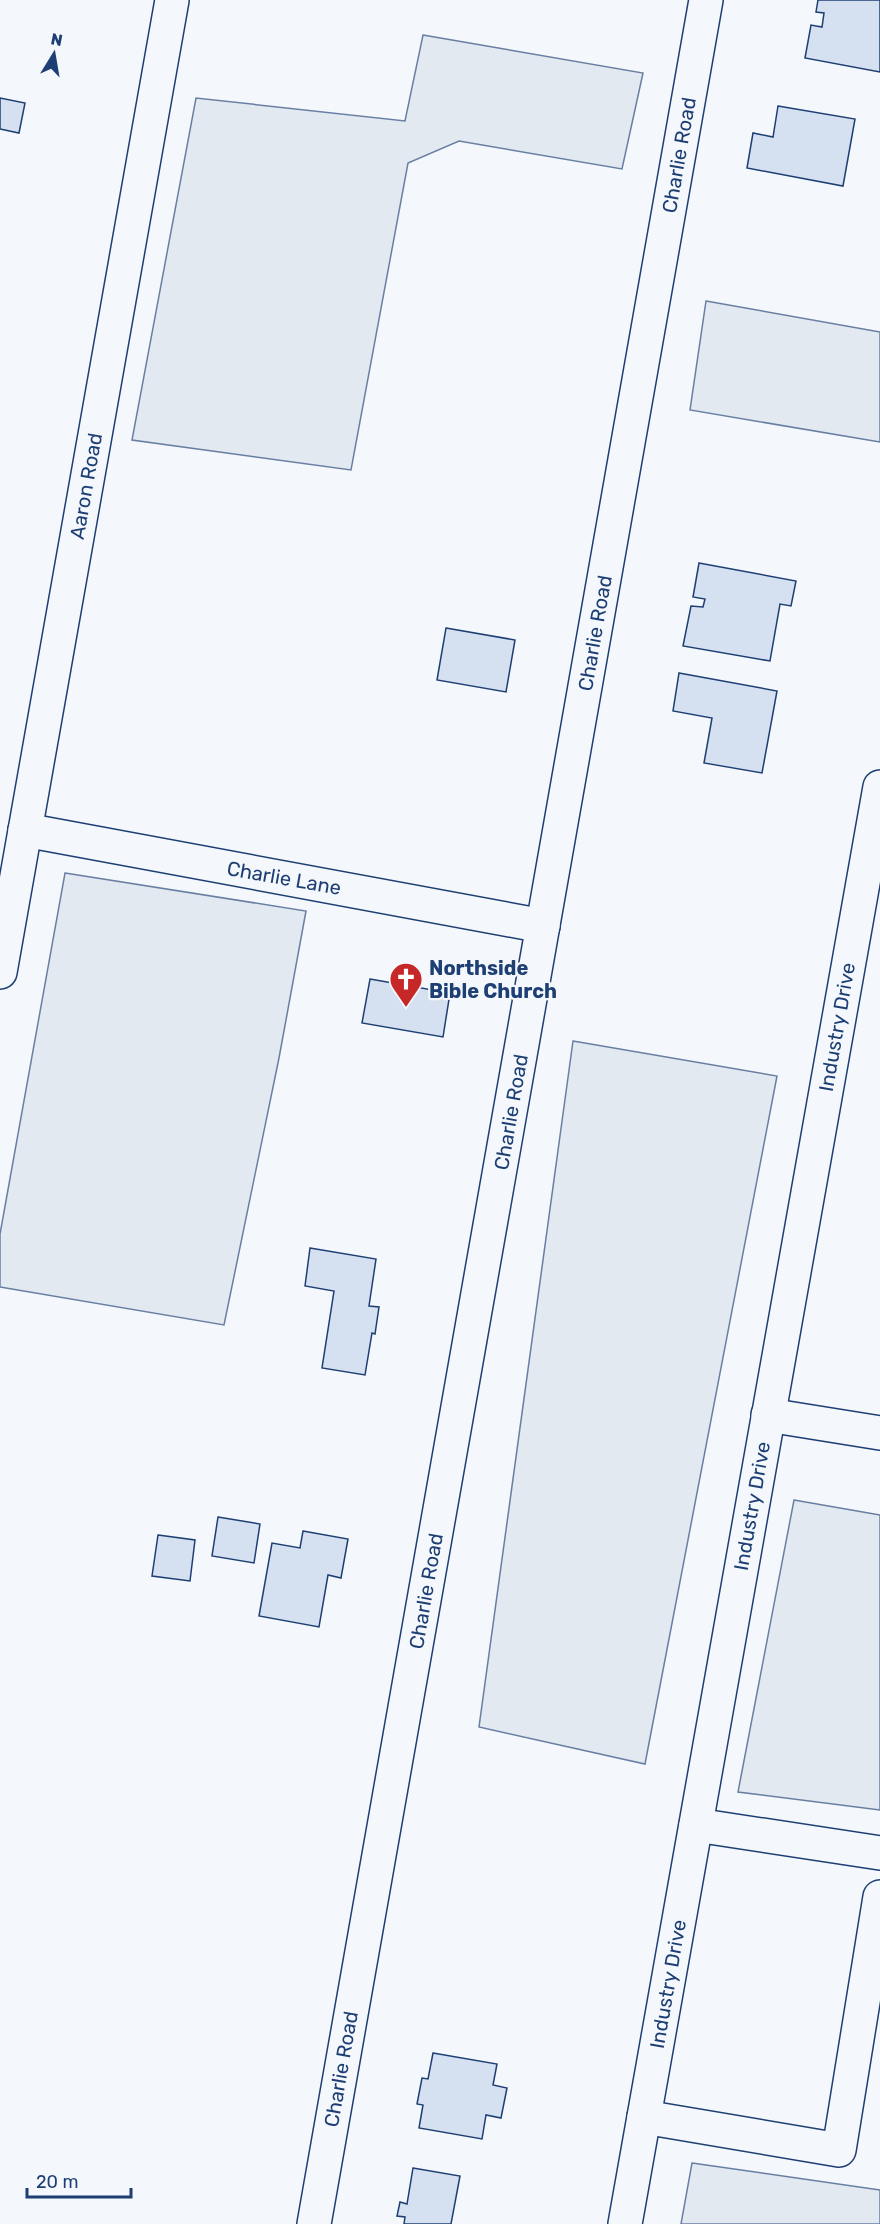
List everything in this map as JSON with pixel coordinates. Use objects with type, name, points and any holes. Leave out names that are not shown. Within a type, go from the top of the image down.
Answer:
[{"type":"street","name":"Aaron Road","points":[[0,972],[172,0]]},
{"type":"street","name":"Charlie Road","points":[[314,2224],[706,0]]},
{"type":"street","name":"Industry Drive","points":[[625,2224],[880,787]]},
{"type":"street","name":"Charlie Lane","points":[[25,830],[543,926]]},
{"type":"street","points":[[768,1415],[880,1433]]},
{"type":"street","points":[[696,1825],[880,1854]]},
{"type":"street","points":[[644,2117],[839,2150],[880,1898]]},
{"type":"shaded area","points":[[423,35],[643,73],[622,169],[459,141],[408,163],[351,470],[132,440],[196,98],[405,121]]},
{"type":"shaded area","points":[[706,301],[880,332],[880,442],[690,410]]},
{"type":"shaded area","points":[[65,873],[306,911],[279,1058],[224,1325],[0,1287],[0,1234]]},
{"type":"shaded area","points":[[573,1041],[777,1076],[645,1764],[479,1727]]},
{"type":"shaded area","points":[[794,1500],[880,1515],[880,1810],[738,1792]]},
{"type":"shaded area","points":[[692,2163],[880,2190],[880,2224],[681,2224]]},
{"type":"building","points":[[818,0],[880,0],[880,72],[805,58],[811,25],[822,27],[824,13],[816,12]]},
{"type":"building","points":[[0,98],[25,103],[19,133],[0,129]]},
{"type":"building","points":[[778,106],[855,119],[843,186],[747,168],[753,133],[773,137]]},
{"type":"building","points":[[699,563],[796,581],[791,606],[780,604],[770,661],[683,646],[691,606],[703,607],[705,599],[693,597]]},
{"type":"building","points":[[446,628],[515,640],[506,692],[437,680]]},
{"type":"building","points":[[679,673],[777,691],[762,773],[704,763],[712,718],[673,711]]},
{"type":"building","name":"Northside Bible Church","points":[[370,979],[450,993],[443,1037],[362,1023]]},
{"type":"building","points":[[310,1248],[376,1259],[369,1306],[379,1307],[365,1375],[322,1368],[334,1291],[305,1286]]},
{"type":"building","points":[[218,1517],[260,1524],[254,1563],[212,1556]]},
{"type":"building","points":[[303,1531],[348,1539],[341,1578],[328,1575],[319,1627],[259,1616],[272,1543],[300,1548]]},
{"type":"building","points":[[158,1535],[195,1540],[190,1581],[152,1576]]},
{"type":"building","points":[[433,2053],[497,2064],[493,2085],[507,2088],[501,2118],[486,2115],[482,2139],[419,2128],[423,2105],[417,2104],[422,2078],[428,2079]]},
{"type":"building","points":[[413,2168],[460,2176],[451,2224],[404,2224],[405,2217],[397,2216],[400,2202],[407,2204]]},
{"type":"place","name":"Northside Bible Church","points":[[406,1008]]}]
